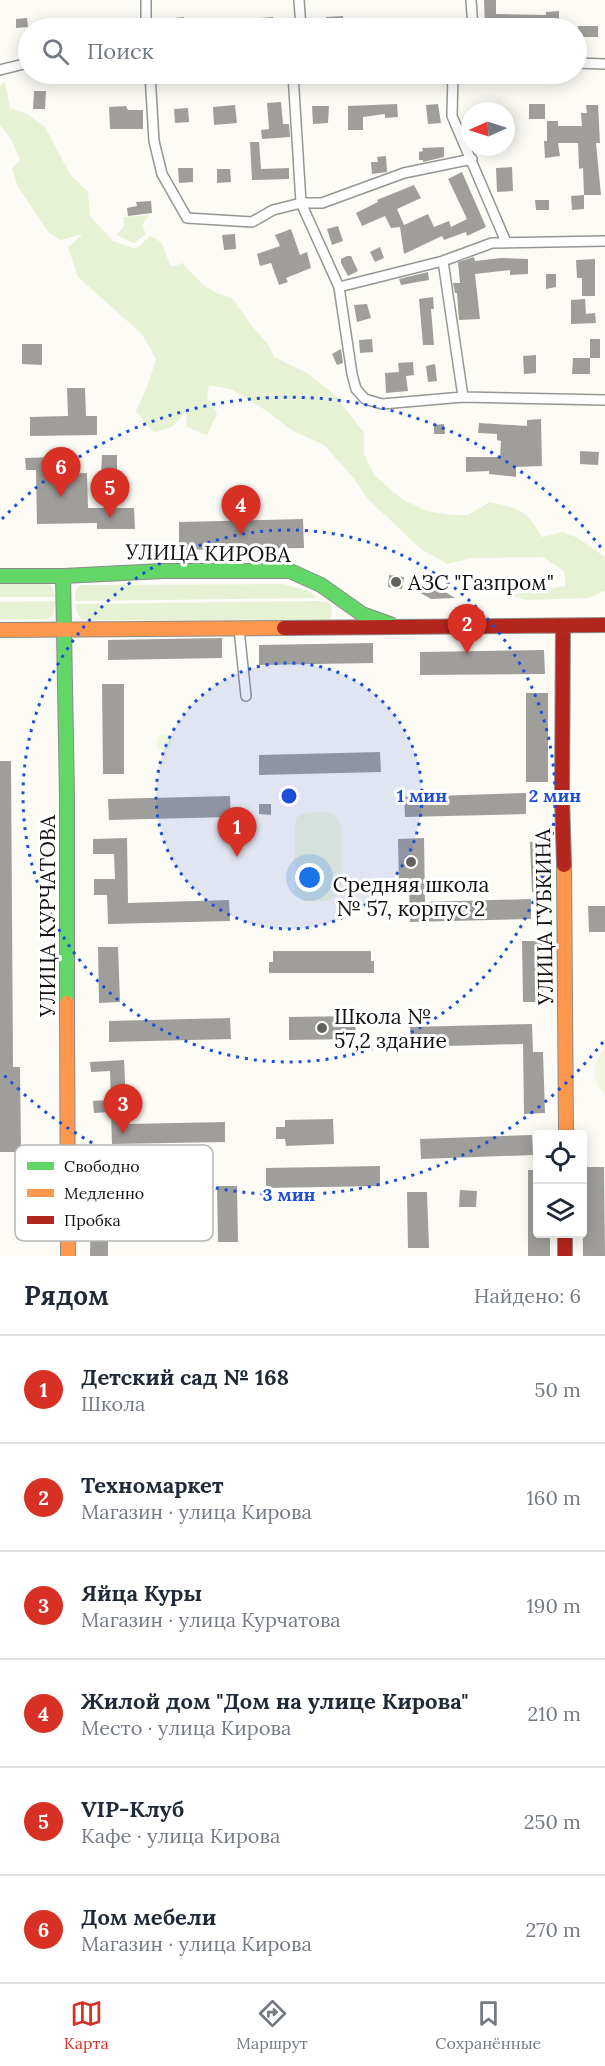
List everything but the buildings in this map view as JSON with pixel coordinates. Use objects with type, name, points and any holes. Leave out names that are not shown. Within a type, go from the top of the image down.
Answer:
[{"type":"street","points":[[146,0],[146,18]]},
{"type":"street","points":[[299,0],[300,18]]},
{"type":"street","points":[[471,0],[472,18]]},
{"type":"street","points":[[587,63],[605,64]]},
{"type":"street","points":[[0,70],[18,66]]},
{"type":"street","points":[[151,84],[154,141],[162,174],[187,218],[252,222],[273,210],[301,203],[322,203],[404,173],[472,159]]},
{"type":"street","points":[[294,84],[301,203],[339,287],[352,374],[356,389],[365,399],[382,404],[463,397],[605,400]]},
{"type":"street","points":[[453,84],[452,116],[506,242]]},
{"type":"street","points":[[339,287],[443,261],[492,243],[605,241]]},
{"type":"street","points":[[443,261],[463,397]]},
{"type":"street","name":"УЛИЦА КИРОВА","points":[[0,576],[63,576],[163,571],[290,571],[321,585],[362,614],[401,628]]},
{"type":"street","name":"УЛИЦА КУРЧАТОВА","points":[[63,576],[70,1145]]},
{"type":"street","name":"УЛИЦА КИРОВА","points":[[0,630],[605,625]]},
{"type":"street","name":"УЛИЦА ГУБКИНА","points":[[563,626],[562,796],[567,939],[566,1130]]},
{"type":"street","points":[[239,628],[246,696]]},
{"type":"street","points":[[565,1256],[566,1238]]},
{"type":"street","name":"УЛИЦА КУРЧАТОВА","points":[[68,1241],[68,1256]]},
{"type":"green space","points":[[5,82],[10,108],[27,114],[45,127],[70,174],[88,192],[90,216],[113,241],[136,249],[150,236],[161,242],[171,267],[183,263],[204,285],[216,293],[232,298],[268,344],[274,357],[307,373],[336,396],[364,433],[364,454],[375,476],[402,499],[427,511],[451,515],[468,515],[490,502],[516,509],[531,520],[542,537],[563,532],[578,538],[605,557],[605,591],[588,598],[527,600],[511,595],[566,586],[564,571],[543,557],[471,558],[448,564],[422,550],[368,499],[352,476],[324,445],[293,431],[233,390],[209,385],[207,396],[217,414],[207,435],[187,427],[186,412],[173,426],[154,433],[136,411],[156,359],[142,334],[78,277],[68,247],[83,234],[61,240],[49,233],[18,187],[12,169],[20,160],[11,139],[0,125],[0,85]]},
{"type":"green space","points":[[149,215],[142,225],[146,234],[134,243],[117,235],[124,226],[123,217]]},
{"type":"green space","points":[[0,583],[47,583],[52,586],[55,597],[0,597]]},
{"type":"green space","points":[[283,584],[309,591],[318,598],[75,601],[76,590],[81,585]]},
{"type":"green space","points":[[56,601],[53,616],[47,619],[0,619],[0,602]]},
{"type":"green space","points":[[328,602],[332,606],[331,618],[326,621],[84,620],[77,613],[75,604]]},
{"type":"green space","points":[[161,734],[167,734],[172,742],[170,748],[161,750],[156,745],[156,739]]},
{"type":"green space","points":[[328,812],[337,818],[341,829],[341,891],[329,901],[302,901],[295,893],[295,823],[297,817],[305,813]]},
{"type":"green space","points":[[605,1049],[605,1094],[598,1087],[595,1072],[599,1056]]},
{"type":"traffic: fast","points":[[0,576],[63,576],[163,571],[290,571],[321,585],[362,614],[390,624]]},
{"type":"traffic: fast","points":[[63,576],[67,796],[67,1003]]},
{"type":"traffic: slow","points":[[0,630],[284,628]]},
{"type":"traffic: slow","points":[[564,865],[566,1130]]},
{"type":"traffic: slow","points":[[67,1003],[68,1145]]},
{"type":"traffic: slow","points":[[68,1241],[68,1256]]},
{"type":"traffic: jam","points":[[284,628],[605,625]]},
{"type":"traffic: jam","points":[[563,626],[564,865]]},
{"type":"traffic: jam","points":[[565,1238],[565,1256]]},
{"type":"place","name":"Дом мебели","points":[[61,497]]},
{"type":"place","name":"VIP-Клуб","points":[[110,518]]},
{"type":"place","name":"Жилой дом \"Дом на улице Кирова\"","points":[[241,535]]},
{"type":"place","name":"АЗС \"Газпром\"","points":[[396,582]]},
{"type":"place","name":"Техномаркет","points":[[467,654]]},
{"type":"place","name":"Детский сад № 168","points":[[237,857]]},
{"type":"place","name":"Средняя школа № 57, корпус 2","points":[[411,862]]},
{"type":"place","name":"Школа № 57,2 здание","points":[[322,1028]]},
{"type":"place","name":"Яйца Куры","points":[[123,1134]]}]
